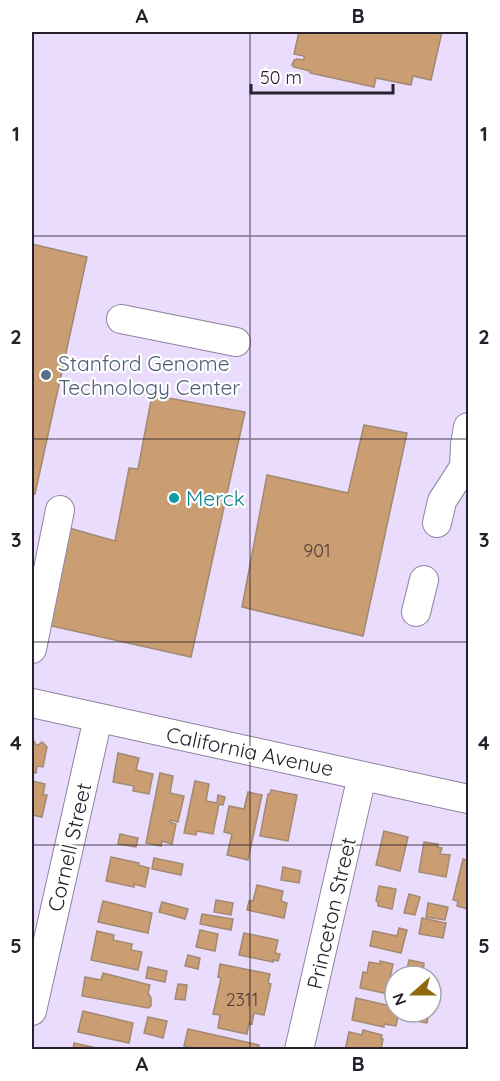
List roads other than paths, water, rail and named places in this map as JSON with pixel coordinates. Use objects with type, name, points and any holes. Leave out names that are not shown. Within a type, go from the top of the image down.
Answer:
[{"type":"street","points":[[121,319],[236,342]]},
{"type":"street","points":[[437,523],[442,501],[466,468],[465,444],[468,427]]},
{"type":"street","points":[[32,649],[60,510]]},
{"type":"street","points":[[416,612],[424,580]]},
{"type":"street","name":"California Avenue","points":[[32,703],[468,799]]},
{"type":"street","name":"Cornell Street","points":[[32,1011],[98,718]]},
{"type":"street","name":"Princeton Street","points":[[299,1050],[362,776]]},
{"type":"place","name":"Stanford Genome Technology Center","points":[[46,375]]},
{"type":"place","name":"Merck","points":[[174,498]]}]
